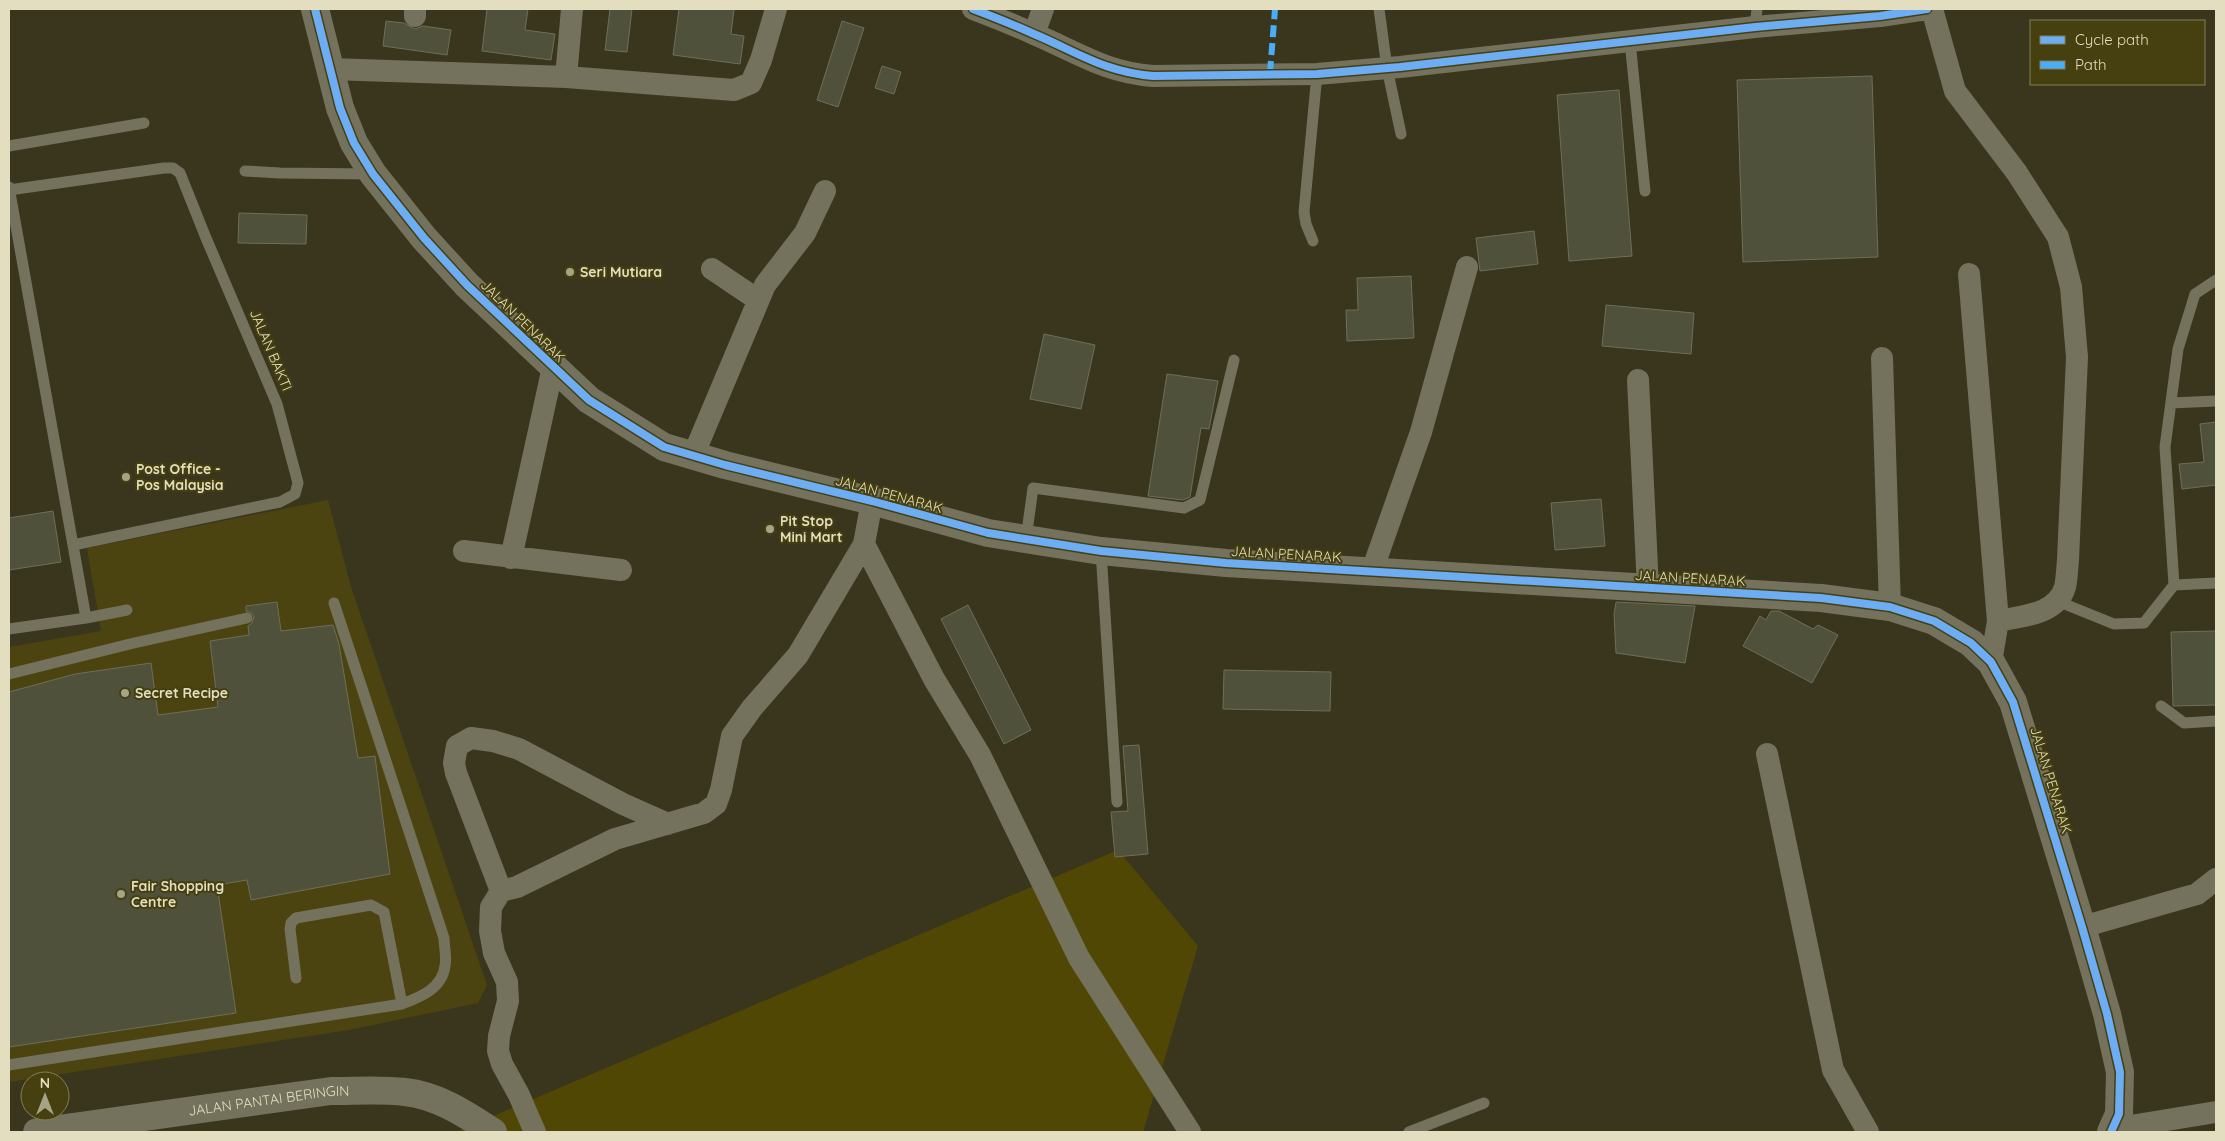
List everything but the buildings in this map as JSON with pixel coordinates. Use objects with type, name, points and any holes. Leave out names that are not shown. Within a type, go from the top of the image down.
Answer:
[{"type":"street","name":"JALAN PENARAK","points":[[315,9],[343,117],[354,143],[373,174],[424,238],[467,285],[553,367],[589,400],[634,430],[664,447],[988,533],[1101,551],[1226,563],[1822,598],[1890,607],[1934,621],[1971,643],[1991,662],[2013,702],[2082,927],[2107,1014],[2120,1072],[2119,1114],[2112,1131]]},
{"type":"street","points":[[566,77],[572,9]]},
{"type":"street","points":[[330,69],[566,77],[734,90],[744,88],[751,83],[761,60],[776,9]]},
{"type":"street","points":[[974,9],[1103,66],[1130,74],[1152,76],[1317,74],[1387,68],[1630,41],[1756,18],[1880,16],[1927,9]]},
{"type":"street","points":[[1034,34],[1043,9]]},
{"type":"street","points":[[1932,9],[1955,91],[2017,173],[2058,236],[2071,287],[2077,357],[2068,560],[2064,588],[2057,601],[2043,611],[1998,622]]},
{"type":"street","points":[[693,456],[765,285],[805,233],[826,191]]},
{"type":"street","points":[[1372,571],[1422,432],[1467,267]]},
{"type":"street","points":[[712,269],[758,300]]},
{"type":"street","points":[[1969,274],[1998,622],[1991,662]]},
{"type":"street","points":[[1882,358],[1890,607]]},
{"type":"street","points":[[511,558],[553,367]]},
{"type":"street","points":[[1638,380],[1648,588]]},
{"type":"street","points":[[535,1132],[498,1052],[499,1036],[508,1001],[507,982],[494,953],[490,931],[490,907],[501,891],[517,887],[615,839],[704,813],[716,804],[721,790],[732,736],[752,708],[798,655],[864,544],[872,501]]},
{"type":"street","points":[[864,544],[934,679],[980,755],[1079,958],[1190,1132]]},
{"type":"street","points":[[464,551],[621,570]]},
{"type":"street","points":[[501,891],[456,774],[454,763],[457,746],[471,738],[493,741],[519,749],[623,804],[668,824]]},
{"type":"street","points":[[1767,754],[1833,1070],[1868,1132]]},
{"type":"street","points":[[2082,927],[2207,900],[2216,879]]},
{"type":"street","name":"JALAN PANTAI BERINGIN","points":[[37,1132],[331,1091],[373,1090],[407,1092],[437,1100],[472,1118],[493,1132]]},
{"type":"street","points":[[2112,1131],[2216,1112]]},
{"type":"lane","points":[[1380,9],[1387,68],[1401,134]]},
{"type":"lane","points":[[1630,41],[1645,192]]},
{"type":"lane","points":[[1313,241],[1306,224],[1304,212],[1317,74]]},
{"type":"lane","points":[[9,146],[144,123]]},
{"type":"lane","name":"JALAN BAKTI","points":[[9,189],[164,168],[173,168],[180,173],[278,404],[298,483],[295,494],[280,502],[73,545]]},
{"type":"lane","points":[[245,170],[280,173],[373,174]]},
{"type":"lane","points":[[9,189],[86,618]]},
{"type":"lane","points":[[2057,601],[2114,624],[2144,623],[2174,585],[2165,447],[2178,349],[2195,294],[2216,280]]},
{"type":"lane","points":[[1026,539],[1033,488],[1184,508],[1200,500],[1234,360]]},
{"type":"lane","points":[[2171,403],[2216,401]]},
{"type":"lane","points":[[1101,551],[1117,802]]},
{"type":"lane","points":[[2174,585],[2216,583]]},
{"type":"lane","points":[[9,1065],[402,1004],[426,995],[438,983],[446,966],[444,938],[334,603]]},
{"type":"lane","points":[[9,629],[127,610]]},
{"type":"lane","points":[[9,674],[134,643],[247,618]]},
{"type":"lane","points":[[2161,706],[2184,723],[2216,722]]},
{"type":"lane","points":[[296,978],[290,929],[291,923],[296,918],[371,906],[384,912],[402,1004]]},
{"type":"lane","points":[[1409,1132],[1484,1103]]},
{"type":"shaded area","points":[[328,500],[351,587],[487,985],[478,1003],[349,1030],[70,1073],[70,1071],[20,1071],[20,1080],[9,1082],[9,647],[101,631],[87,548]]},
{"type":"shaded area","points":[[1118,850],[1198,946],[1143,1132],[456,1132]]},
{"type":"marked path","points":[[1270,73],[1275,9]]},
{"type":"cycle path","points":[[315,9],[340,108],[354,143],[373,174],[424,238],[467,285],[589,400],[664,447],[725,465],[872,501],[988,533],[1101,551],[1226,563],[1821,598],[1890,607],[1934,621],[1971,643],[1991,662],[2013,702],[2107,1014],[2120,1072],[2119,1114],[2111,1132]]},
{"type":"cycle path","points":[[973,9],[1019,27],[1105,66],[1136,74],[1153,76],[1317,74],[1400,67],[1755,27],[1880,16],[1927,9]]},
{"type":"place","name":"Seri Mutiara","points":[[570,272]]},
{"type":"place","name":"Post Office - Pos Malaysia","points":[[126,477]]},
{"type":"place","name":"Pit Stop Mini Mart","points":[[770,529]]},
{"type":"place","name":"Secret Recipe","points":[[125,693]]},
{"type":"place","name":"Fair Shopping Centre","points":[[121,894]]}]
